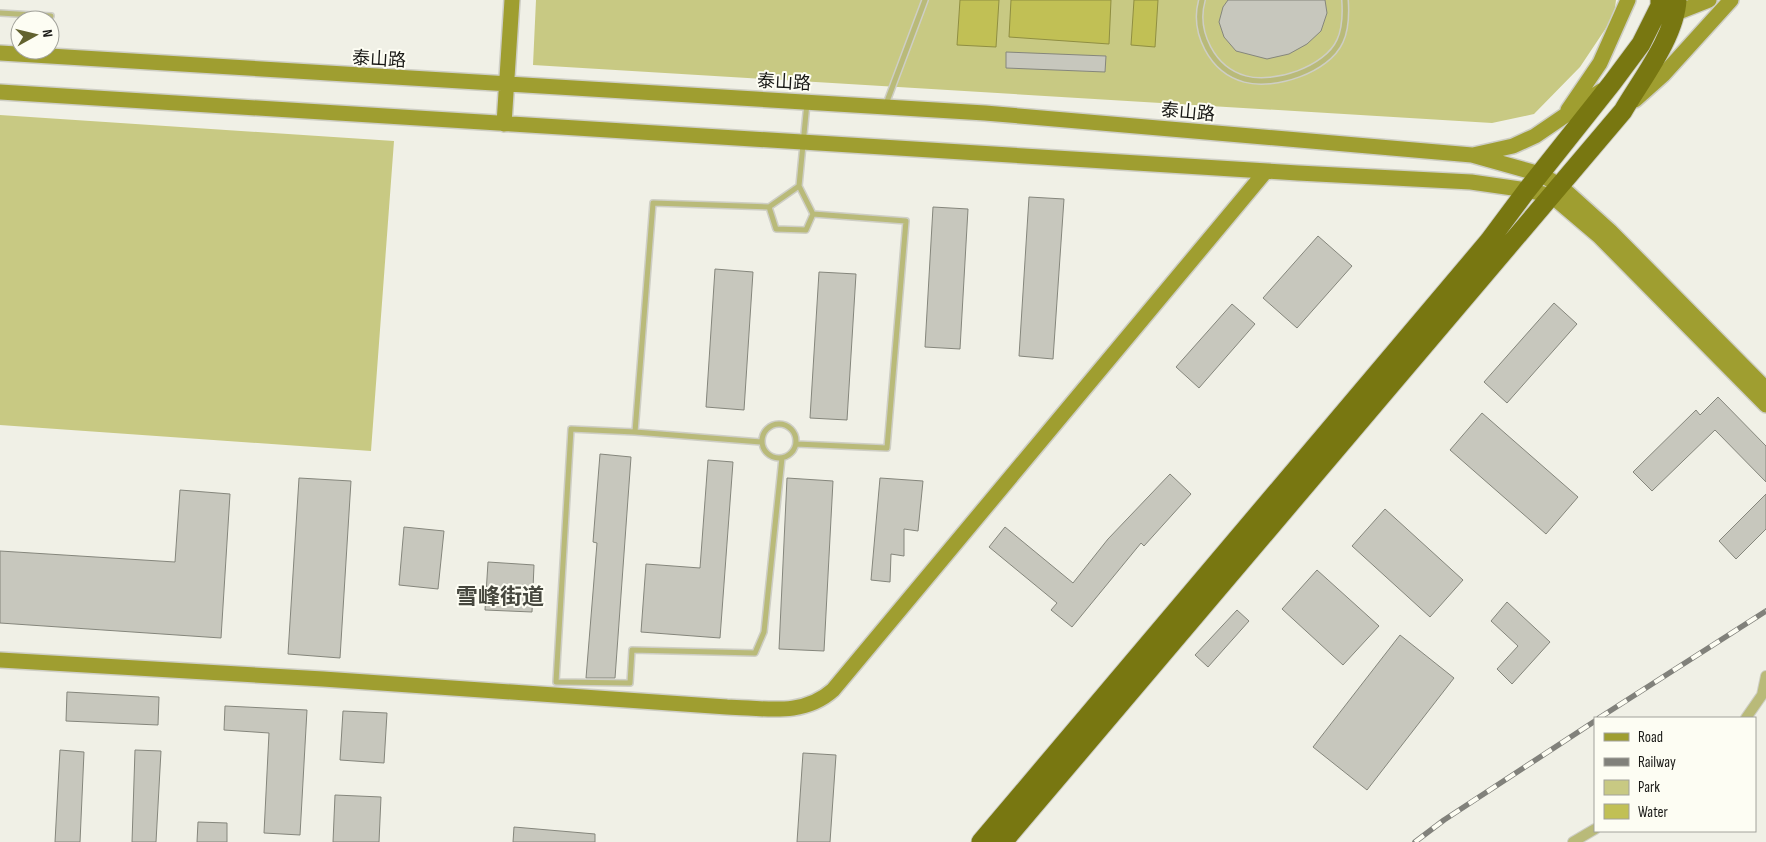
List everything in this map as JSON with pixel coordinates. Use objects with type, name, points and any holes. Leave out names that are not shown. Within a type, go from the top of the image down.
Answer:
[{"type":"highway","points":[[981,842],[1489,242],[1527,190],[1612,83],[1669,5]]},
{"type":"highway","points":[[1003,842],[1623,111],[1660,48],[1669,5]]},
{"type":"street","points":[[504,124],[512,0]]},
{"type":"street","points":[[1561,119],[1600,63],[1628,0]]},
{"type":"street","points":[[1669,5],[1709,0]]},
{"type":"street","points":[[1623,111],[1663,75],[1731,0]]},
{"type":"street","name":"泰山路","points":[[0,53],[985,113],[1472,155],[1540,174],[1556,190]]},
{"type":"street","points":[[1472,155],[1513,146],[1535,136],[1612,83]]},
{"type":"street","points":[[0,92],[804,143],[1471,182],[1527,190],[1556,190],[1610,231],[1766,389]]},
{"type":"street","points":[[0,660],[323,679],[727,707],[782,709],[803,707],[820,702],[833,690],[1266,171]]},
{"type":"street","points":[[1556,190],[1766,405]]},
{"type":"street","points":[[1747,717],[1762,695],[1766,681]]},
{"type":"street","points":[[1573,842],[1594,830]]},
{"type":"lane","points":[[884,107],[925,0]]},
{"type":"lane","points":[[1202,0],[1199,12],[1201,34],[1211,54],[1227,70],[1246,79],[1280,80],[1304,72],[1323,60],[1340,43],[1346,22],[1345,0]]},
{"type":"lane","points":[[769,207],[776,229],[806,230],[813,214],[800,186],[807,103]]},
{"type":"lane","points":[[635,432],[652,203],[769,207],[800,186]]},
{"type":"lane","points":[[796,444],[888,448],[906,221],[813,214]]},
{"type":"lane","points":[[774,425],[780,425],[786,426],[794,433],[796,444],[791,453],[782,458],[772,457],[764,451],[761,442],[765,431],[774,425]]},
{"type":"lane","points":[[761,442],[571,429],[556,682],[630,684],[632,650],[755,653],[764,632],[782,458]]},
{"type":"green space","points":[[536,0],[1616,0],[1614,16],[1580,67],[1534,114],[1492,123],[533,65]]},
{"type":"green space","points":[[0,115],[394,141],[371,451],[0,425]]},
{"type":"water","points":[[960,0],[999,0],[996,47],[957,45]]},
{"type":"water","points":[[1011,0],[1111,0],[1109,44],[1009,37]]},
{"type":"water","points":[[1134,0],[1158,0],[1155,47],[1131,45]]},
{"type":"building","points":[[1228,0],[1325,0],[1327,13],[1321,31],[1307,44],[1289,54],[1267,59],[1236,51],[1224,37],[1219,22],[1223,7]]},
{"type":"building","points":[[1006,52],[1106,56],[1105,72],[1006,68]]},
{"type":"building","points":[[1029,197],[1064,199],[1053,359],[1019,356]]},
{"type":"building","points":[[933,207],[968,209],[960,349],[925,347]]},
{"type":"building","points":[[1318,236],[1352,266],[1297,328],[1263,298]]},
{"type":"building","points":[[715,269],[753,272],[744,410],[706,407]]},
{"type":"building","points":[[819,272],[856,274],[847,420],[810,418]]},
{"type":"building","points":[[1554,303],[1577,324],[1507,403],[1484,382]]},
{"type":"building","points":[[1232,304],[1255,324],[1199,388],[1176,367]]},
{"type":"building","points":[[1718,397],[1766,446],[1766,482],[1715,430],[1652,491],[1633,472],[1696,410],[1700,415]]},
{"type":"building","points":[[1482,413],[1578,497],[1546,534],[1450,450]]},
{"type":"building","points":[[600,454],[631,457],[615,678],[586,678],[597,543],[593,542]]},
{"type":"building","points":[[708,460],[733,462],[720,638],[641,632],[646,564],[700,568]]},
{"type":"building","points":[[1170,474],[1191,494],[1144,546],[1141,543],[1072,627],[1051,610],[1057,603],[989,547],[1005,527],[1073,583],[1108,539]]},
{"type":"building","points":[[299,478],[351,481],[340,658],[288,654]]},
{"type":"building","points":[[787,478],[833,481],[824,651],[779,649]]},
{"type":"building","points":[[880,478],[923,481],[918,531],[904,529],[904,556],[891,554],[890,582],[871,580]]},
{"type":"building","points":[[180,490],[230,494],[221,638],[0,623],[0,551],[175,562]]},
{"type":"building","points":[[1766,494],[1766,529],[1736,559],[1719,541]]},
{"type":"building","points":[[1385,509],[1463,580],[1430,617],[1352,546]]},
{"type":"building","points":[[404,527],[444,531],[438,589],[399,585]]},
{"type":"building","points":[[488,562],[534,565],[532,612],[485,610]]},
{"type":"building","points":[[1317,570],[1379,626],[1343,665],[1282,609]]},
{"type":"building","points":[[1507,602],[1550,642],[1512,684],[1497,669],[1518,646],[1491,621]]},
{"type":"building","points":[[1237,610],[1249,621],[1208,667],[1195,655]]},
{"type":"building","points":[[1400,635],[1454,678],[1367,790],[1313,747]]},
{"type":"building","points":[[67,692],[159,697],[158,725],[66,721]]},
{"type":"building","points":[[225,706],[307,710],[300,835],[264,833],[269,733],[224,730]]},
{"type":"building","points":[[343,711],[387,713],[384,763],[340,760]]},
{"type":"building","points":[[60,750],[84,752],[80,842],[55,842]]},
{"type":"building","points":[[135,750],[161,751],[156,842],[132,842]]},
{"type":"building","points":[[803,753],[836,755],[830,842],[797,842]]},
{"type":"building","points":[[335,795],[381,797],[379,842],[333,842]]},
{"type":"building","points":[[198,822],[227,823],[227,842],[197,842]]},
{"type":"building","points":[[514,827],[595,834],[595,842],[513,842]]},
{"type":"railway","points":[[1601,717],[1766,611]]},
{"type":"railway","points":[[1415,842],[1444,820],[1594,722]]},
{"type":"district","name":"雪峰街道","points":[[500,596]]}]
